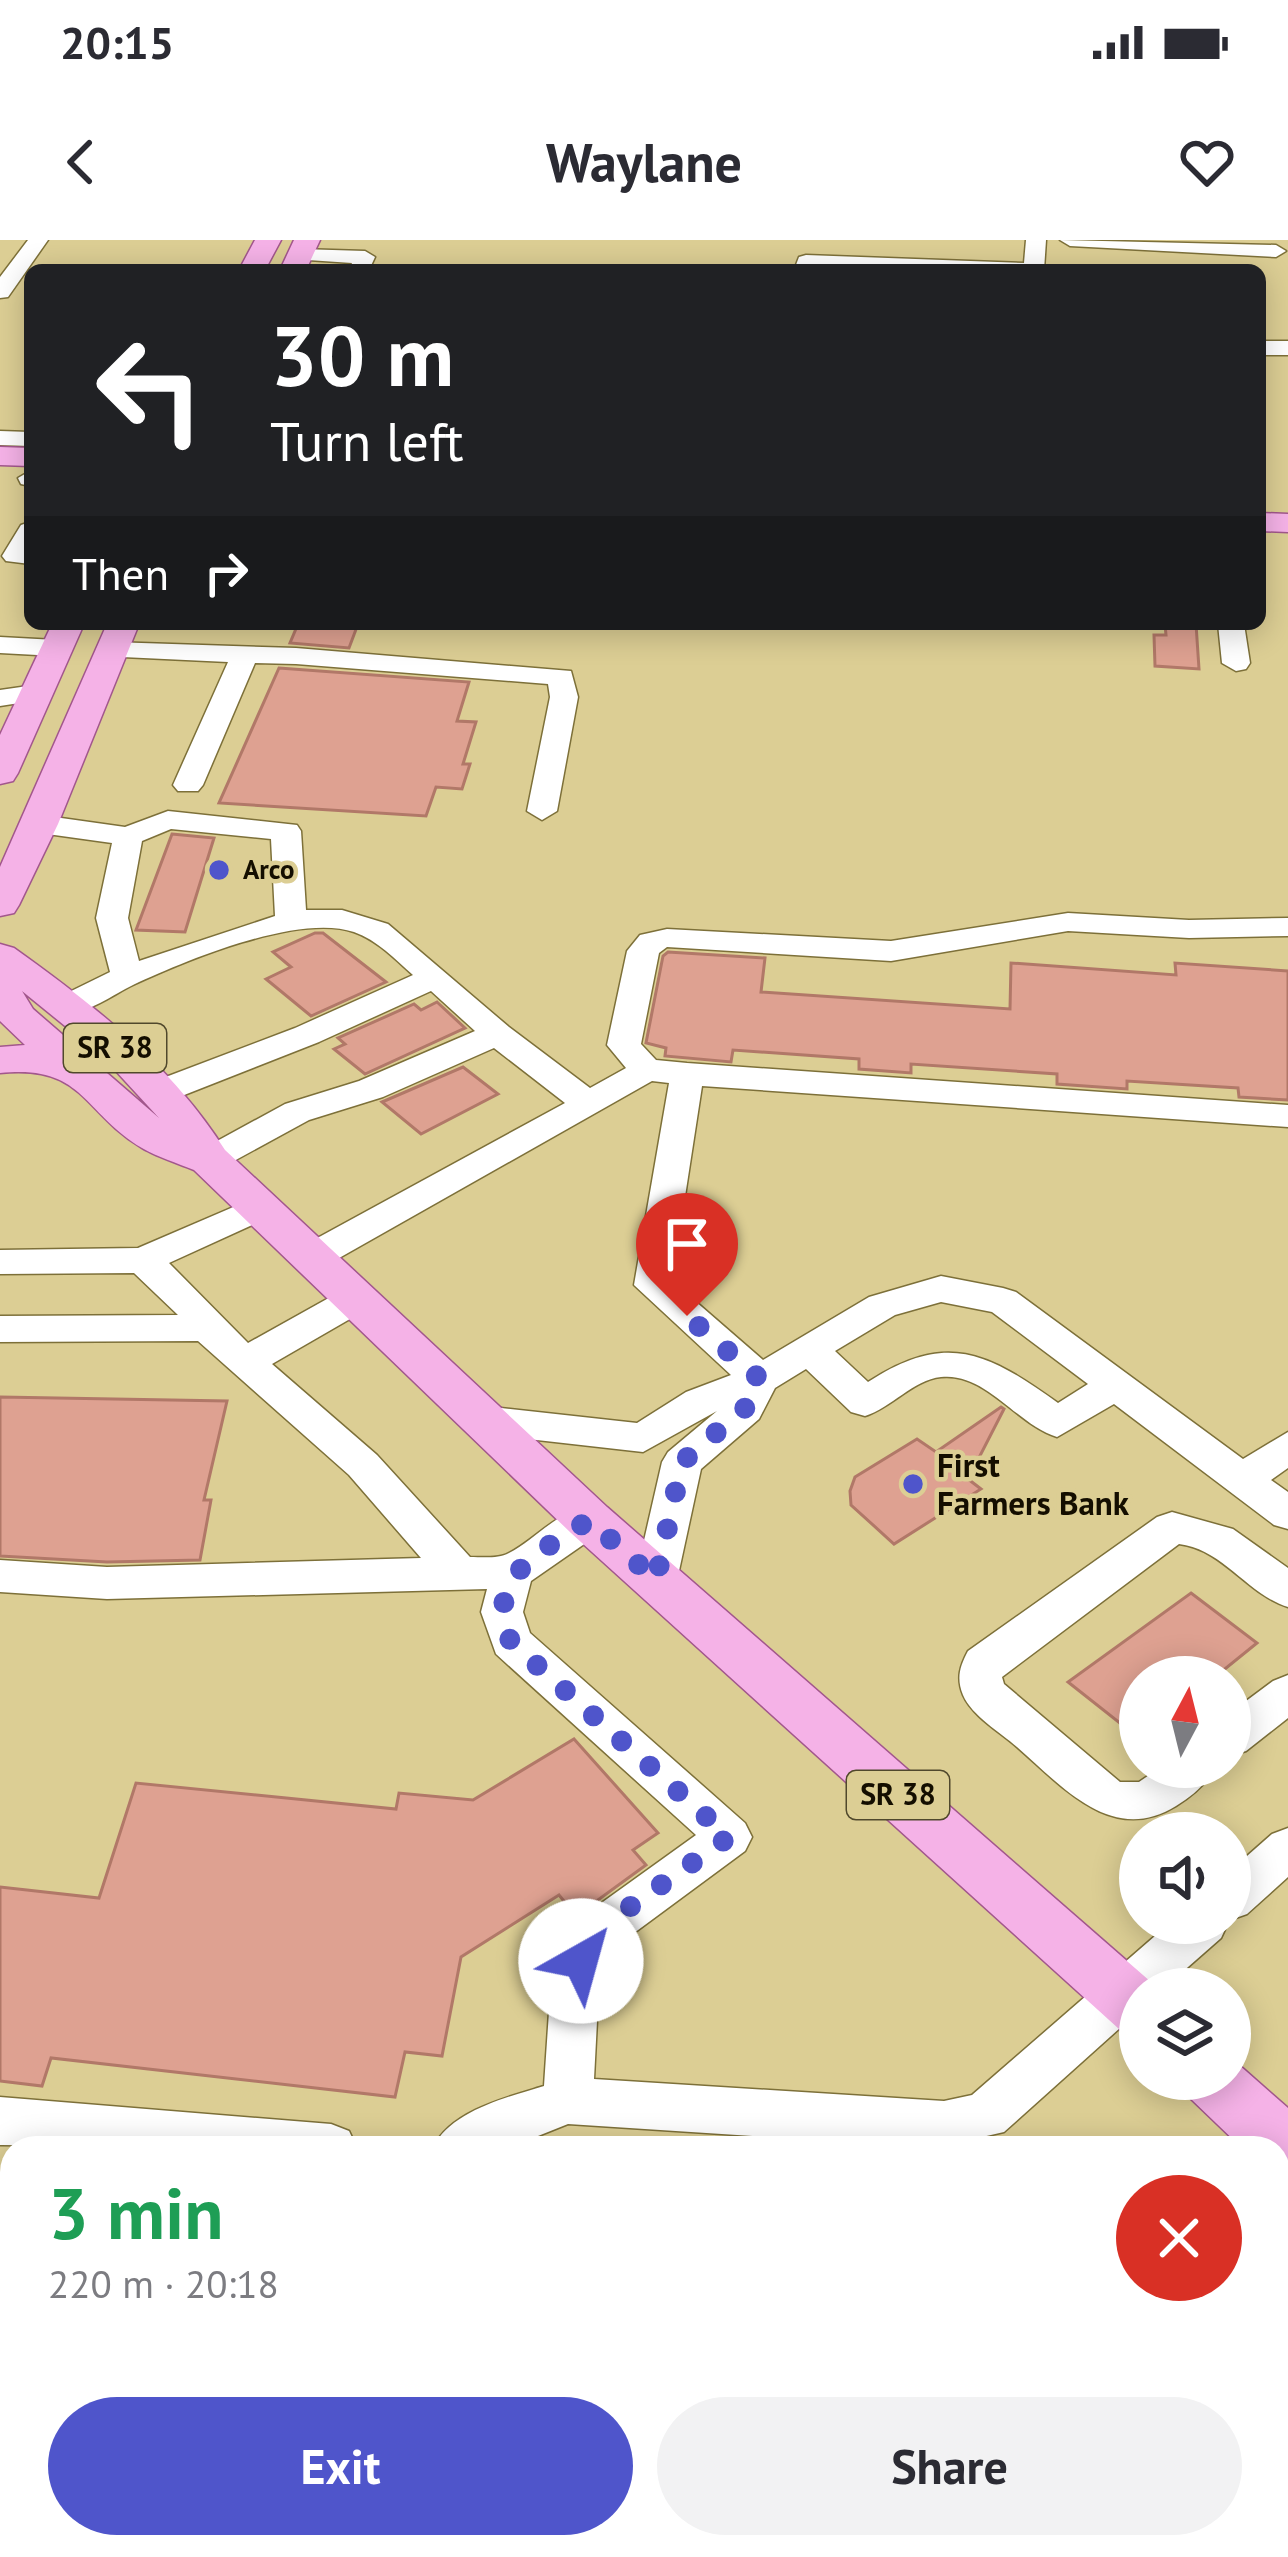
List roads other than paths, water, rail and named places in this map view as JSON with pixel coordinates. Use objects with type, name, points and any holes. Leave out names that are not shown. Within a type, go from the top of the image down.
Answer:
[{"type":"main road","points":[[2,762],[62,636]]},
{"type":"main road","points":[[0,905],[40,824],[117,637]]},
{"type":"main road","name":"SR 38","points":[[0,956],[69,1006],[161,1091],[188,1121],[209,1160],[589,1520],[1119,1990]]},
{"type":"main road","name":"SR 38","points":[[0,987],[17,1016],[155,1138],[209,1160]]},
{"type":"main road","points":[[0,1060],[30,1057],[78,1069]]},
{"type":"main road","points":[[1235,2100],[1273,2136]]},
{"type":"lane","points":[[0,292],[38,240]]},
{"type":"lane","points":[[805,264],[910,264],[913,240]]},
{"type":"lane","points":[[1070,240],[1276,253]]},
{"type":"lane","points":[[300,255],[365,257],[362,264]]},
{"type":"lane","points":[[1232,630],[1236,663]]},
{"type":"lane","points":[[0,645],[62,636]]},
{"type":"lane","points":[[117,637],[245,655],[561,676],[564,697],[542,812]]},
{"type":"lane","points":[[188,785],[245,655]]},
{"type":"lane","points":[[0,698],[35,693]]},
{"type":"lane","points":[[40,824],[128,836],[168,820],[286,831],[292,921]]},
{"type":"lane","points":[[127,976],[112,918],[128,836]]},
{"type":"lane","points":[[69,1006],[127,976],[292,921],[339,917],[372,927],[497,1034],[590,1104]]},
{"type":"lane","points":[[646,1070],[624,1045],[643,951],[651,942],[667,938],[891,951],[1068,922],[1189,929],[1288,927]]},
{"type":"lane","points":[[161,1091],[307,1035],[435,977]]},
{"type":"lane","points":[[209,1160],[297,1112],[371,1089],[497,1034]]},
{"type":"lane","points":[[312,1257],[646,1070],[1288,1116]]},
{"type":"lane","points":[[687,1074],[652,1286],[760,1379]]},
{"type":"lane","points":[[0,1262],[143,1260],[260,1208]]},
{"type":"lane","points":[[143,1260],[201,1315],[207,1328],[363,1465],[459,1573]]},
{"type":"lane","points":[[483,1420],[643,1438],[700,1402],[760,1379],[882,1306],[941,1289],[953,1279],[1003,1301],[1288,1514]]},
{"type":"lane","points":[[245,1362],[356,1300]]},
{"type":"lane","points":[[0,1329],[207,1328]]},
{"type":"lane","points":[[809,1349],[865,1402],[925,1366],[957,1362],[999,1383],[1057,1423],[1115,1385]]},
{"type":"lane","points":[[656,1580],[682,1462],[745,1408],[760,1379]]},
{"type":"lane","points":[[1243,1480],[1288,1447]]},
{"type":"lane","points":[[0,1576],[107,1583],[512,1572],[589,1520]]},
{"type":"lane","points":[[1167,1788],[1148,1803],[1123,1803],[1105,1796],[985,1693],[980,1676],[983,1663],[1172,1528],[1190,1527],[1208,1534],[1286,1586]]},
{"type":"lane","points":[[512,1572],[502,1612],[511,1642],[729,1837],[592,1937],[575,1982],[568,2102]]},
{"type":"lane","points":[[1251,1722],[1288,1693]]},
{"type":"lane","points":[[1251,1881],[1288,1848]]},
{"type":"lane","points":[[1163,1968],[1185,1944]]},
{"type":"lane","points":[[481,2136],[511,2120],[568,2102],[944,2126],[986,2115],[1119,2012]]},
{"type":"lane","points":[[0,2121],[184,2136]]},
{"type":"place","name":"Arco","points":[[219,870]]},
{"type":"place","name":"First Farmers Bank","points":[[913,1484]]}]
